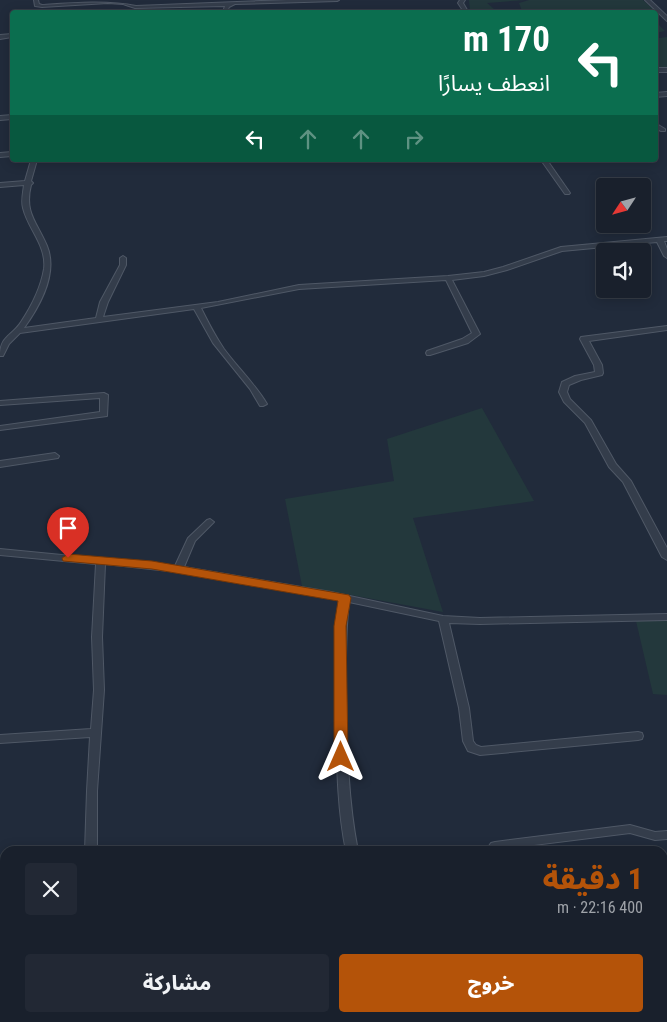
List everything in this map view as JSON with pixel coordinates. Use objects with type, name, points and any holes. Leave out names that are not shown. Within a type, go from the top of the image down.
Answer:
[{"type":"street","points":[[36,0],[38,5],[42,6],[108,2],[124,3],[135,7],[230,4],[256,1],[337,0]]},
{"type":"street","points":[[463,0],[460,3],[465,10]]},
{"type":"street","points":[[647,0],[658,10]]},
{"type":"street","points":[[226,10],[230,4]]},
{"type":"street","points":[[658,127],[663,130]]},
{"type":"street","points":[[18,331],[32,308],[47,271],[48,262],[38,231],[26,211],[25,200],[34,162]]},
{"type":"street","points":[[545,162],[567,193]]},
{"type":"street","points":[[0,185],[30,183]]},
{"type":"street","points":[[0,354],[8,337],[18,331],[218,304],[299,287],[448,278],[505,269],[561,249],[664,240],[667,256]]},
{"type":"street","points":[[99,320],[104,302],[123,265],[123,258]]},
{"type":"street","points":[[430,353],[465,341],[476,334],[448,278]]},
{"type":"street","points":[[196,306],[218,344],[248,380],[263,404]]},
{"type":"street","points":[[667,328],[584,339],[583,341],[598,365],[599,373],[571,380],[566,384],[563,392],[567,400],[596,434],[612,466],[627,481],[667,557]]},
{"type":"street","points":[[0,404],[104,395],[104,414],[0,428]]},
{"type":"street","points":[[0,464],[55,456]]},
{"type":"street","points":[[178,569],[191,540],[210,522]]},
{"type":"street","points":[[0,552],[178,569],[344,598],[443,619],[667,617]]},
{"type":"street","points":[[91,846],[99,690],[97,636],[102,561]]},
{"type":"street","points":[[344,598],[340,626],[341,757],[344,816],[351,846]]},
{"type":"street","points":[[443,619],[464,708],[468,742],[472,748],[480,751],[638,736]]},
{"type":"street","points":[[0,739],[96,733]]},
{"type":"street","points":[[495,846],[630,829],[655,836],[667,835]]},
{"type":"green space","points":[[469,0],[525,0],[487,3],[494,9],[508,10],[470,10]]},
{"type":"green space","points":[[529,0],[643,0],[654,10],[522,10],[519,3]]},
{"type":"green space","points":[[658,25],[659,25],[665,31],[658,33]]},
{"type":"green space","points":[[658,36],[659,38],[667,37],[667,68],[658,68]]},
{"type":"green space","points":[[482,408],[534,501],[413,518],[443,612],[302,586],[285,499],[394,481],[387,439]]},
{"type":"green space","points":[[667,620],[667,695],[653,694],[636,621]]},
{"type":"route","points":[[68,558],[152,565],[344,598],[340,626],[341,757]]}]
